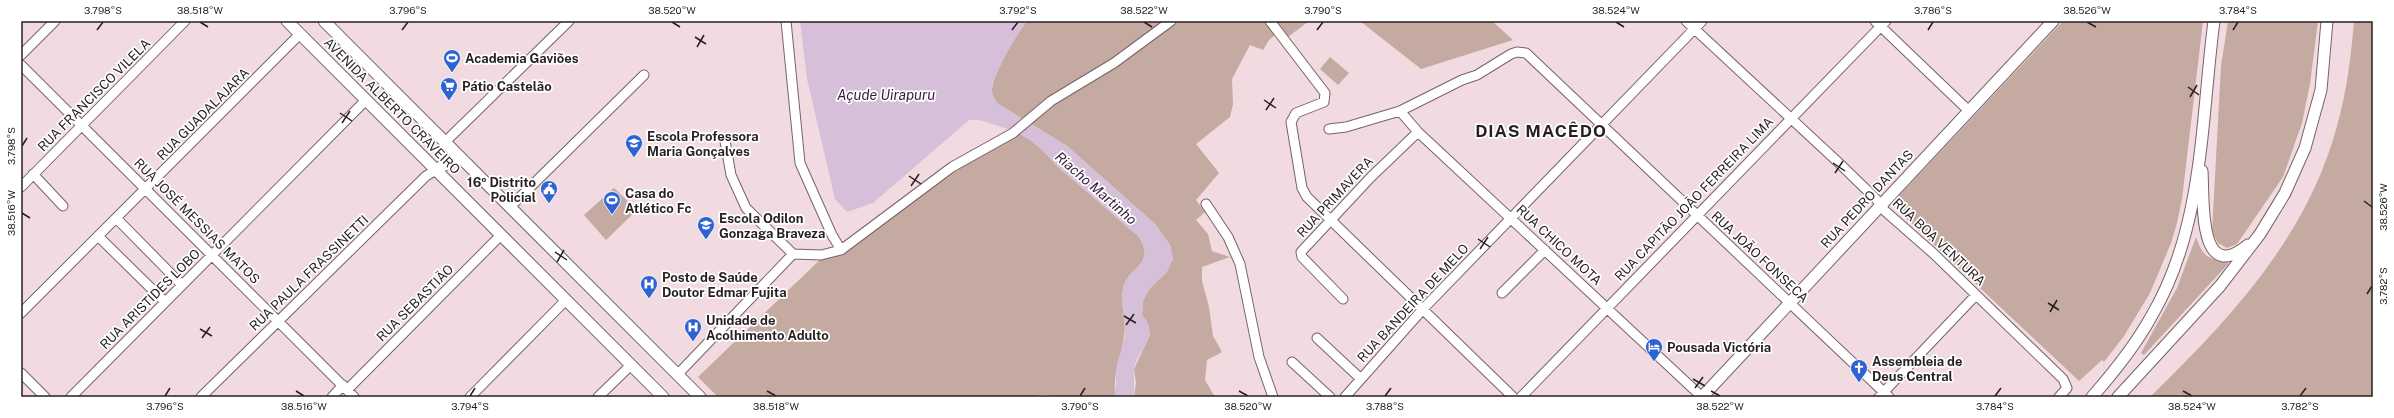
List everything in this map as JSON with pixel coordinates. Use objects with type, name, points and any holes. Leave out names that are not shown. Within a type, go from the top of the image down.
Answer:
[{"type":"main road","name":"AVENIDA ALBERTO CRAVEIRO","points":[[287,21],[663,397]]},
{"type":"main road","name":"AVENIDA ALBERTO CRAVEIRO","points":[[324,21],[700,397]]},
{"type":"main road","name":"RUA PEDRO DANTAS","points":[[1702,397],[2053,21]]},
{"type":"main road","points":[[2092,397],[2128,354],[2162,296],[2178,257],[2189,216],[2201,154],[2214,21]]},
{"type":"main road","points":[[2118,397],[2220,286],[2260,234],[2285,194],[2305,148],[2321,90],[2327,21]]},
{"type":"main road","points":[[2201,154],[2205,232],[2210,247],[2223,255],[2231,255],[2239,252],[2260,234]]},
{"type":"main road","points":[[436,170],[459,156]]},
{"type":"street","points":[[21,55],[55,21]]},
{"type":"street","name":"RUA FRANCISCO VILELA","points":[[21,187],[185,21]]},
{"type":"street","points":[[445,142],[569,21]]},
{"type":"street","points":[[786,21],[800,163],[832,235],[841,250]]},
{"type":"street","points":[[725,141],[730,176],[746,208],[793,254],[820,255],[841,250],[952,167],[1013,133],[1051,102],[1114,63],[1171,21]]},
{"type":"street","points":[[1270,21],[1325,92],[1324,102],[1296,113],[1291,122],[1302,188],[1307,197],[1513,397]]},
{"type":"street","name":"RUA BOA VENTURA","points":[[1686,21],[1792,118],[2063,379],[2067,385],[2066,390],[2059,397]]},
{"type":"street","name":"RUA BANDEIRA DE MELO","points":[[1345,397],[1423,309],[1702,21]]},
{"type":"street","points":[[1880,23],[1969,111]]},
{"type":"street","name":"RUA CAPITÃO JOÃO FERREIRA LIMA","points":[[1521,397],[1696,214],[1792,118],[1880,23]]},
{"type":"street","name":"RUA GUADALAJARA","points":[[21,313],[117,219],[300,34]]},
{"type":"street","name":"RUA JOÃO FONSECA","points":[[1400,111],[1462,80],[1477,75],[1511,54],[1526,53],[1790,303],[1884,395]]},
{"type":"street","name":"RUA JOSÉ MESSIAS MATOS","points":[[21,65],[354,397]]},
{"type":"street","points":[[510,207],[644,75]]},
{"type":"street","name":"RUA ARISTIDES LOBO","points":[[71,397],[366,100]]},
{"type":"street","points":[[1329,129],[1346,127],[1400,111]]},
{"type":"street","name":"RUA CHICO MOTA","points":[[1400,111],[1418,132],[1702,397]]},
{"type":"street","name":"RUA PRIMAVERA","points":[[1343,299],[1301,255],[1329,220],[1418,132]]},
{"type":"street","name":"RUA PAULA FRASSINETTI","points":[[201,397],[426,176],[436,170]]},
{"type":"street","points":[[33,174],[63,206]]},
{"type":"street","points":[[1206,204],[1228,237],[1240,264],[1259,357],[1273,397]]},
{"type":"street","points":[[117,219],[182,285]]},
{"type":"street","name":"RUA SEBASTIÃO","points":[[332,397],[345,388],[501,235]]},
{"type":"street","points":[[99,237],[165,302]]},
{"type":"street","points":[[1502,293],[1545,250]]},
{"type":"street","points":[[678,374],[793,254]]},
{"type":"street","points":[[1884,395],[1976,295]]},
{"type":"street","points":[[470,397],[566,300]]},
{"type":"street","points":[[1317,338],[1361,379]]},
{"type":"street","points":[[1292,362],[1330,397]]},
{"type":"street","points":[[598,397],[630,365]]},
{"type":"street","points":[[21,373],[45,397]]},
{"type":"shaded area","points":[[1027,21],[1270,21],[1275,35],[1269,40],[1263,50],[1250,45],[1232,79],[1233,104],[1230,117],[1196,144],[1219,173],[1196,200],[1205,212],[1196,220],[1208,234],[1212,251],[1230,257],[1202,267],[1202,281],[1209,307],[1213,336],[1222,352],[1207,360],[1205,380],[1215,397],[1134,397],[1136,383],[1134,369],[1150,335],[1142,315],[1143,301],[1150,288],[1166,273],[1173,259],[1170,245],[1155,224],[1067,146],[996,102],[992,91],[996,75],[1017,35]]},
{"type":"shaded area","points":[[1276,21],[1309,21],[1288,37]]},
{"type":"shaded area","points":[[1360,21],[1492,21],[1513,40],[1421,69]]},
{"type":"shaded area","points":[[2063,21],[2203,21],[2182,199],[2171,243],[2150,293],[2124,336],[2104,362],[2102,360],[2079,381],[1894,207],[1897,198]]},
{"type":"shaded area","points":[[2228,21],[2318,21],[2310,84],[2302,123],[2283,177],[2237,244],[2227,248],[2218,243],[2212,232],[2221,66]]},
{"type":"shaded area","points":[[2354,21],[2373,21],[2373,397],[2150,397],[2237,306],[2263,274],[2286,240],[2307,204],[2324,166],[2337,126],[2348,74]]},
{"type":"shaded area","points":[[1330,57],[1349,73],[1338,85],[1320,69]]},
{"type":"shaded area","points":[[1016,130],[1036,143],[1057,166],[1139,237],[1144,247],[1145,255],[1143,261],[1129,276],[1125,282],[1123,290],[1122,301],[1125,330],[1116,374],[1116,397],[1052,397],[1050,395],[1038,395],[1035,397],[718,397],[698,377],[826,254],[841,250]]},
{"type":"shaded area","points":[[614,188],[637,210],[606,240],[584,215]]},
{"type":"shaded area","points":[[2196,237],[2205,255],[2213,259],[2229,263],[2144,355],[2141,353],[2177,288]]},
{"type":"water","name":"Açude Uirapuru","points":[[800,21],[1027,21],[1017,35],[996,75],[992,91],[997,103],[1067,146],[1155,224],[1170,245],[1173,259],[1166,273],[1150,288],[1143,301],[1142,315],[1148,323],[1150,329],[1147,342],[1139,355],[1134,369],[1134,397],[1115,396],[1117,365],[1125,335],[1122,295],[1126,281],[1139,265],[1144,254],[1139,237],[1029,139],[1009,129],[977,120],[969,120],[873,203],[847,212],[835,199],[807,79]]},
{"type":"place","name":"Academia Gaviões","points":[[452,73]]},
{"type":"place","name":"Pátio Castelão","points":[[449,101]]},
{"type":"place","name":"Escola Professora Maria Gonçalves","points":[[634,158]]},
{"type":"place","name":"16º Distrito Policial","points":[[549,204]]},
{"type":"place","name":"Casa do Atlético Fc","points":[[612,215]]},
{"type":"place","name":"Escola Odilon Gonzaga Braveza","points":[[706,240]]},
{"type":"place","name":"Posto de Saúde Doutor Edmar Fujita","points":[[649,299]]},
{"type":"place","name":"Unidade de Acolhimento Adulto","points":[[693,342]]},
{"type":"place","name":"Pousada Victória","points":[[1654,362]]},
{"type":"place","name":"Assembleia de Deus Central","points":[[1859,383]]},
{"type":"district","name":"DIAS MACÊDO","points":[[1541,131]]},
{"type":"water label","name":"Riacho Martinho","points":[[1096,188]]}]
